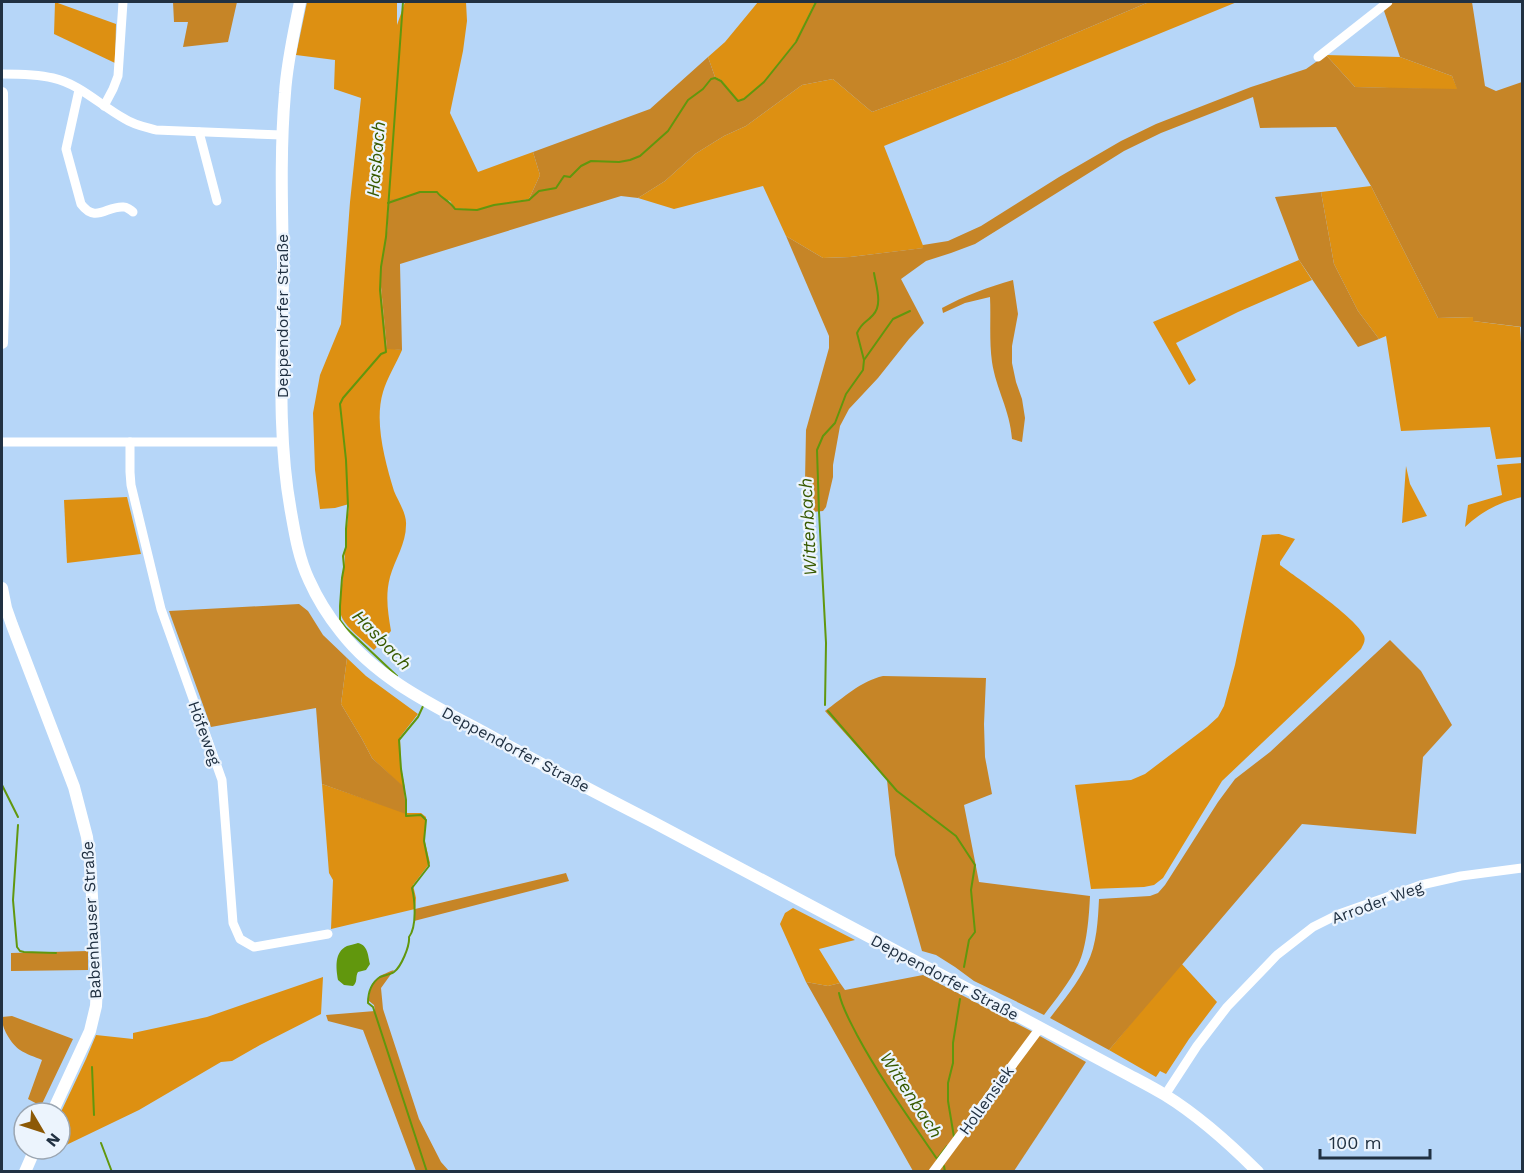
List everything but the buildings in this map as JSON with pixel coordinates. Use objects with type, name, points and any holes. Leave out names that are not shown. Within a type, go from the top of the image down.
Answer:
[{"type":"street","points":[[104,105],[114,89],[118,76],[123,2]]},
{"type":"street","name":"Deppendorfer Straße","points":[[300,2],[291,46],[282,135],[282,442],[294,531],[309,579],[336,625],[372,664],[424,700],[566,778],[1165,1095],[1203,1123],[1258,1172]]},
{"type":"street","points":[[1318,57],[1388,2]]},
{"type":"street","points":[[2,74],[53,78],[79,90],[125,119],[144,127],[165,131],[282,135]]},
{"type":"street","points":[[79,90],[66,148],[81,204],[86,210],[94,213],[122,207],[133,212]]},
{"type":"street","points":[[2,93],[4,271],[2,344]]},
{"type":"street","points":[[199,132],[217,201]]},
{"type":"street","points":[[2,442],[282,442]]},
{"type":"street","name":"Höfeweg","points":[[130,442],[131,485],[161,609],[222,780],[233,923],[240,939],[254,947],[328,934]]},
{"type":"street","name":"Babenhauser Straße","points":[[2,588],[14,631],[74,787],[90,855],[96,1006],[90,1031],[58,1101]]},
{"type":"street","name":"Arroder Weg","points":[[1165,1095],[1197,1046],[1227,1007],[1276,955],[1313,927],[1339,914],[1421,885],[1461,876],[1522,867]]},
{"type":"street","name":"Hollensiek","points":[[933,1172],[1040,1028]]},
{"type":"shaded area","points":[[55,2],[116,24],[115,63],[54,34]]},
{"type":"shaded area","points":[[173,2],[237,2],[228,42],[183,47],[188,22],[174,22]]},
{"type":"shaded area","points":[[307,2],[397,2],[397,25],[405,2],[466,2],[467,21],[463,51],[450,113],[478,172],[533,152],[540,175],[529,199],[476,210],[455,208],[450,201],[420,191],[417,194],[389,201],[387,233],[381,264],[381,287],[387,348],[402,350],[383,392],[380,429],[387,467],[394,491],[404,512],[406,525],[404,539],[388,584],[391,631],[374,650],[350,629],[341,615],[340,600],[349,504],[320,509],[315,470],[313,413],[320,375],[341,324],[361,98],[334,89],[335,60],[296,55]]},
{"type":"shaded area","points":[[758,2],[815,2],[796,41],[764,82],[744,99],[738,100],[721,80],[715,77],[708,57],[725,42]]},
{"type":"shaded area","points":[[815,2],[1149,2],[1017,58],[872,112],[833,79],[802,85],[746,126],[724,136],[695,154],[665,181],[638,198],[621,196],[400,264],[402,350],[387,349],[381,264],[387,233],[389,200],[420,191],[436,191],[455,208],[476,210],[529,199],[540,175],[533,152],[650,109],[708,57],[715,77],[721,80],[738,100],[744,99],[764,82],[796,41]]},
{"type":"shaded area","points":[[1149,2],[1237,2],[884,146],[924,248],[823,258],[786,236],[763,186],[674,209],[638,198],[665,181],[695,154],[724,136],[746,126],[802,85],[833,79],[872,112],[1017,58]]},
{"type":"shaded area","points":[[1392,2],[1472,2],[1485,86],[1496,91],[1522,82],[1522,327],[1473,321],[1473,317],[1438,318],[1371,186],[1336,127],[1260,128],[1253,97],[1161,133],[1124,151],[975,244],[926,261],[901,279],[924,323],[849,409],[840,426],[826,507],[823,511],[812,512],[805,481],[806,430],[829,348],[829,336],[786,236],[823,258],[923,248],[923,245],[948,241],[981,226],[1121,141],[1156,124],[1251,87],[1306,69],[1326,55],[1355,87],[1457,89],[1452,76],[1400,57],[1383,8]]},
{"type":"shaded area","points":[[1326,55],[1400,57],[1452,76],[1458,90],[1355,87]]},
{"type":"shaded area","points":[[1371,186],[1438,318],[1474,317],[1473,321],[1520,327],[1522,457],[1496,459],[1490,427],[1401,431],[1386,336],[1379,339],[1358,311],[1334,264],[1321,192]]},
{"type":"shaded area","points":[[1321,192],[1334,264],[1358,311],[1379,339],[1358,347],[1299,260],[1275,197]]},
{"type":"shaded area","points":[[1299,260],[1312,280],[1238,312],[1176,343],[1196,380],[1189,385],[1153,322]]},
{"type":"shaded area","points":[[1013,280],[1018,314],[1012,346],[1012,363],[1025,418],[1022,442],[1012,439],[1009,419],[994,372],[990,297],[965,303],[943,313],[942,308],[976,292]]},
{"type":"shaded area","points":[[1522,463],[1522,497],[1492,508],[1465,527],[1468,505],[1502,495],[1497,465]]},
{"type":"shaded area","points":[[1406,466],[1410,484],[1427,516],[1402,523]]},
{"type":"shaded area","points":[[127,497],[141,554],[67,563],[64,500]]},
{"type":"shaded area","points":[[1279,534],[1295,539],[1280,565],[1326,599],[1359,628],[1364,636],[1361,649],[1222,781],[1163,878],[1154,885],[1144,887],[1091,889],[1075,785],[1131,780],[1145,774],[1218,717],[1224,706],[1235,665],[1262,535]]},
{"type":"shaded area","points":[[299,604],[308,611],[323,635],[347,658],[341,704],[372,758],[404,787],[406,814],[322,784],[316,708],[211,727],[169,611]]},
{"type":"shaded area","points":[[1390,640],[1421,671],[1452,725],[1423,757],[1416,834],[1302,824],[1109,1050],[1050,1018],[1075,985],[1090,957],[1096,932],[1099,899],[1150,896],[1158,893],[1235,779],[1270,752]]},
{"type":"shaded area","points":[[347,658],[366,676],[418,714],[400,737],[401,767],[405,789],[372,758],[341,704]]},
{"type":"shaded area","points":[[883,676],[986,678],[985,757],[992,794],[964,805],[979,882],[1090,896],[1087,931],[1081,958],[1071,978],[1044,1015],[974,981],[936,955],[922,951],[895,855],[887,780],[825,711],[860,686]]},
{"type":"shaded area","points":[[322,784],[406,813],[421,813],[426,817],[424,838],[430,863],[413,885],[416,898],[415,909],[331,929],[333,880],[329,873]]},
{"type":"shaded area","points":[[566,873],[569,881],[414,921],[415,909]]},
{"type":"shaded area","points":[[793,908],[855,940],[819,949],[840,983],[828,986],[806,982],[780,924],[785,913]]},
{"type":"shaded area","points":[[358,943],[366,948],[370,964],[366,970],[358,972],[353,986],[344,985],[338,980],[338,956],[347,946]]},
{"type":"shaded area","points":[[88,951],[88,970],[11,971],[11,953]]},
{"type":"shaded area","points":[[1181,963],[1217,1002],[1166,1074],[1160,1071],[1156,1077],[1109,1050]]},
{"type":"shaded area","points":[[394,970],[381,988],[383,1009],[419,1119],[441,1162],[449,1171],[416,1171],[363,1030],[328,1021],[326,1015],[375,1011],[374,1005],[369,1001],[372,984],[379,977]]},
{"type":"shaded area","points":[[923,975],[1033,1032],[931,1171],[913,1171],[806,982],[828,986],[840,983],[845,990]]},
{"type":"shaded area","points":[[323,977],[321,1014],[232,1061],[221,1062],[139,1110],[72,1142],[72,1101],[66,1101],[96,1035],[133,1039],[133,1033],[207,1017]]},
{"type":"shaded area","points":[[12,1016],[73,1039],[43,1101],[28,1099],[42,1060],[20,1050],[10,1040],[3,1026],[2,1017]]},
{"type":"shaded area","points":[[1038,1035],[1086,1062],[1014,1171],[937,1172]]},
{"type":"waterway","name":"Hasbach","points":[[397,676],[340,620],[348,506],[340,404],[381,354],[386,352],[380,290],[381,267],[386,237],[403,2]]},
{"type":"waterway","points":[[388,203],[420,192],[437,192],[455,209],[477,210],[529,200],[539,191],[556,188],[564,176],[570,177],[581,166],[591,161],[619,162],[640,156],[668,131],[688,100],[703,89],[711,79],[721,81],[738,101],[744,99],[764,82],[796,42],[816,2]]},
{"type":"waterway","name":"Wittenbach","points":[[825,705],[826,643],[817,450],[823,436],[835,423],[846,394],[863,370],[864,360],[857,333],[878,306],[874,273]]},
{"type":"waterway","name":"Wittenbach","points":[[864,360],[893,319],[910,311]]},
{"type":"waterway","name":"Hasbach","points":[[424,704],[418,717],[399,740],[406,816],[421,815],[426,820],[424,841],[429,866],[412,888],[414,920],[404,956],[394,972],[374,982],[369,992],[368,1003],[373,1007],[427,1172]]},
{"type":"waterway","name":"Wittenbach","points":[[828,711],[897,791],[956,836],[975,865],[971,890],[975,932],[969,940],[964,967]]},
{"type":"waterway","points":[[2,785],[18,817]]},
{"type":"waterway","points":[[18,825],[13,900],[17,947],[24,952],[56,953]]},
{"type":"waterway","name":"Wittenbach","points":[[839,993],[846,1014],[866,1051],[937,1159],[947,1146]]},
{"type":"waterway","name":"Wittenbach","points":[[954,1137],[948,1101],[948,1083],[953,1063],[953,1043],[960,999]]},
{"type":"waterway","points":[[92,1067],[94,1115]]},
{"type":"waterway","points":[[101,1143],[112,1172]]},
{"type":"waterway","name":"Wittenbach","points":[[944,1166],[945,1172]]}]
